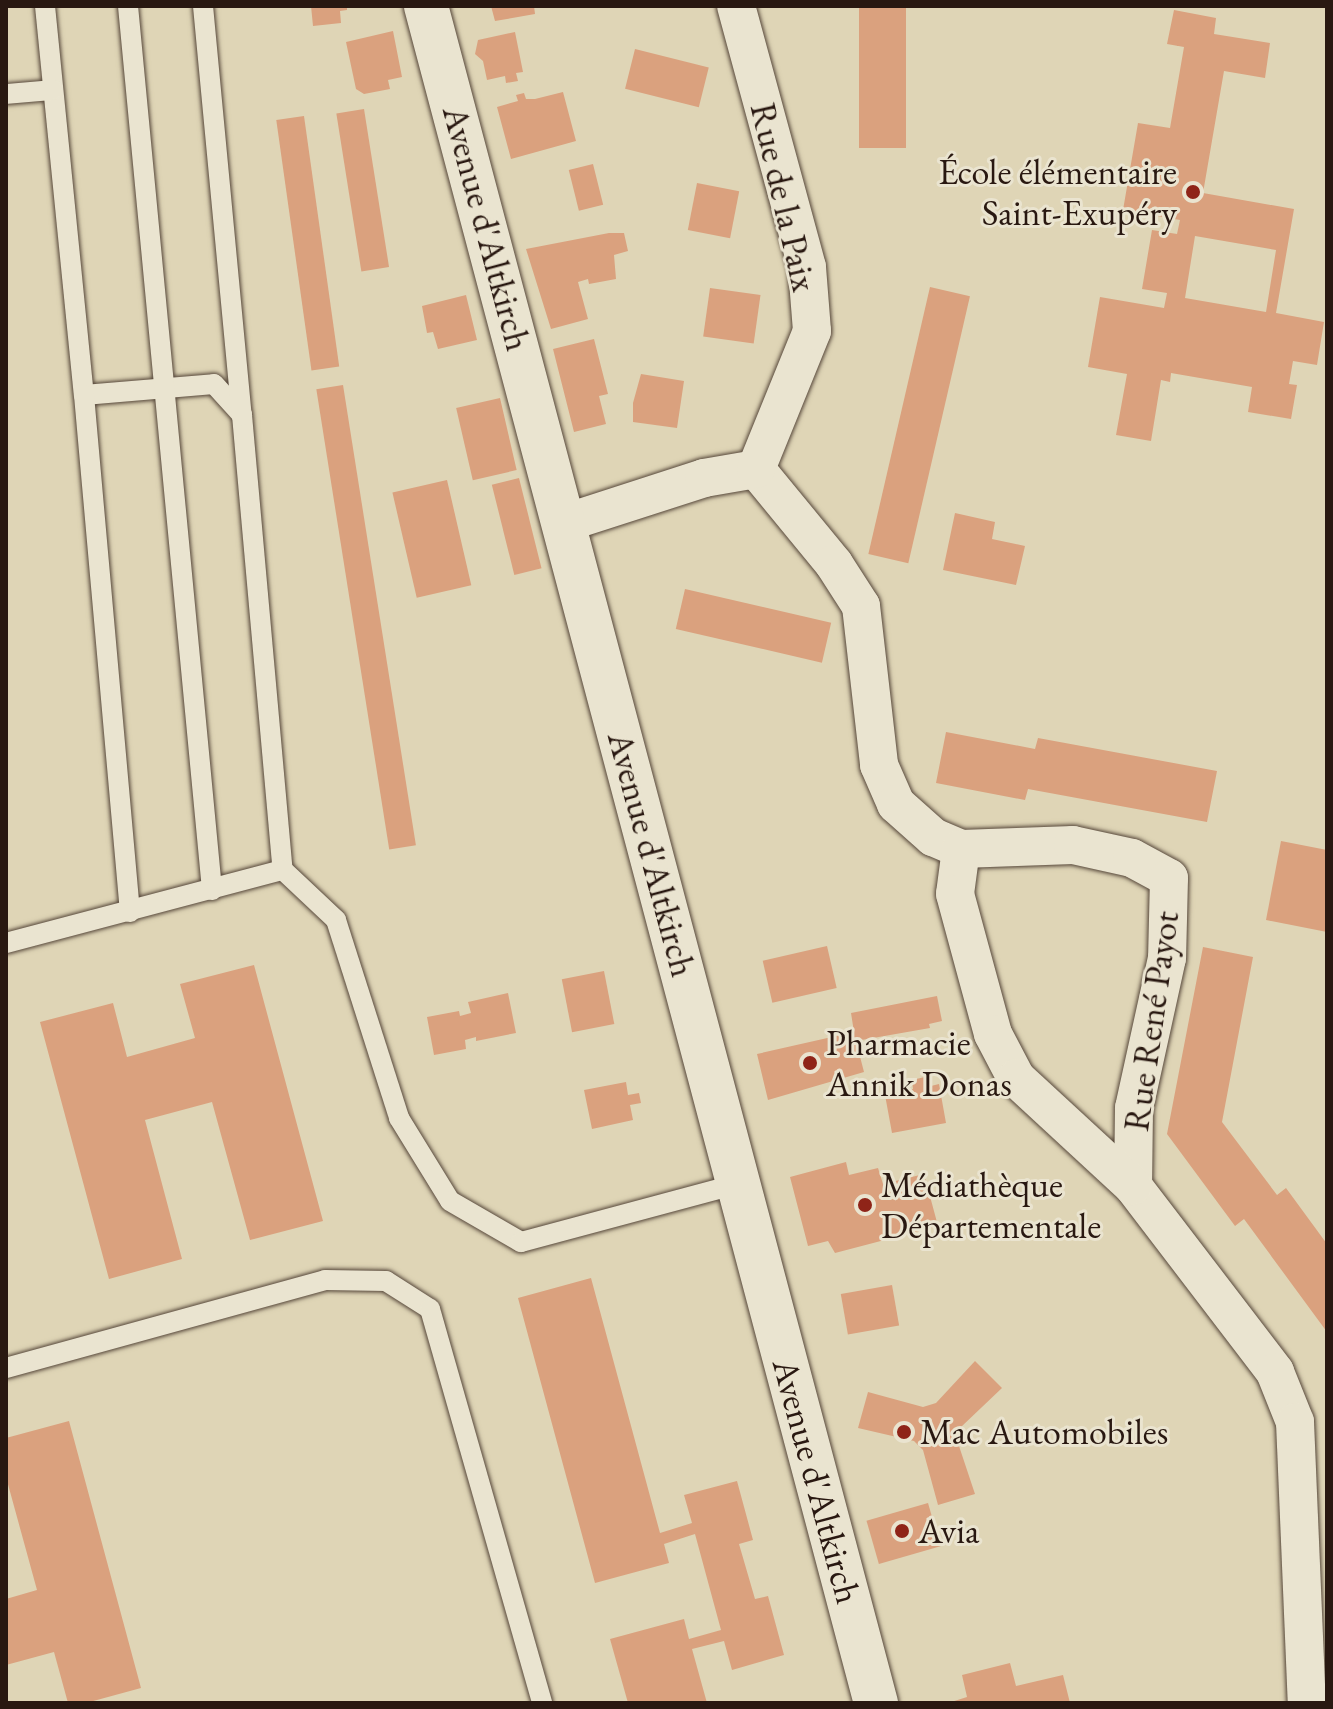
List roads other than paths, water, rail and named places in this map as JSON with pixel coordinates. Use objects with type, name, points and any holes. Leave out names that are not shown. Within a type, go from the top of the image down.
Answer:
[{"type":"street","name":"Avenue d'Altkirch","points":[[426,6],[876,1703]]},
{"type":"street","name":"Rue de la Paix","points":[[736,6],[807,267],[812,331],[756,469]]},
{"type":"street","points":[[565,523],[704,478],[756,469]]},
{"type":"street","name":"Rue René Payot","points":[[756,469],[834,564],[861,606],[879,765],[896,804],[933,837],[961,849],[1073,845],[1132,858],[1169,878],[1167,958],[1134,1108],[1133,1186]]},
{"type":"street","name":"Rue René Payot","points":[[961,849],[955,894],[993,1034],[1016,1078],[1133,1186],[1275,1372],[1295,1422],[1301,1701]]},
{"type":"lane","points":[[45,6],[84,395],[130,912]]},
{"type":"lane","points":[[128,6],[212,890]]},
{"type":"lane","points":[[203,6],[283,870],[336,920],[399,1118],[450,1201],[521,1242],[738,1184]]},
{"type":"lane","points":[[6,94],[53,90]]},
{"type":"lane","points":[[84,395],[214,384],[242,415]]},
{"type":"lane","points":[[6,943],[283,870]]},
{"type":"lane","points":[[6,1368],[325,1280],[386,1281],[430,1309],[542,1703]]},
{"type":"place","name":"École élémentaire Saint-Exupéry","points":[[1193,192]]},
{"type":"place","name":"Pharmacie Annik Donas","points":[[810,1063]]},
{"type":"place","name":"Médiathèque Départementale","points":[[865,1205]]},
{"type":"place","name":"Mac Automobiles","points":[[904,1432]]},
{"type":"place","name":"Avia","points":[[902,1531]]}]
